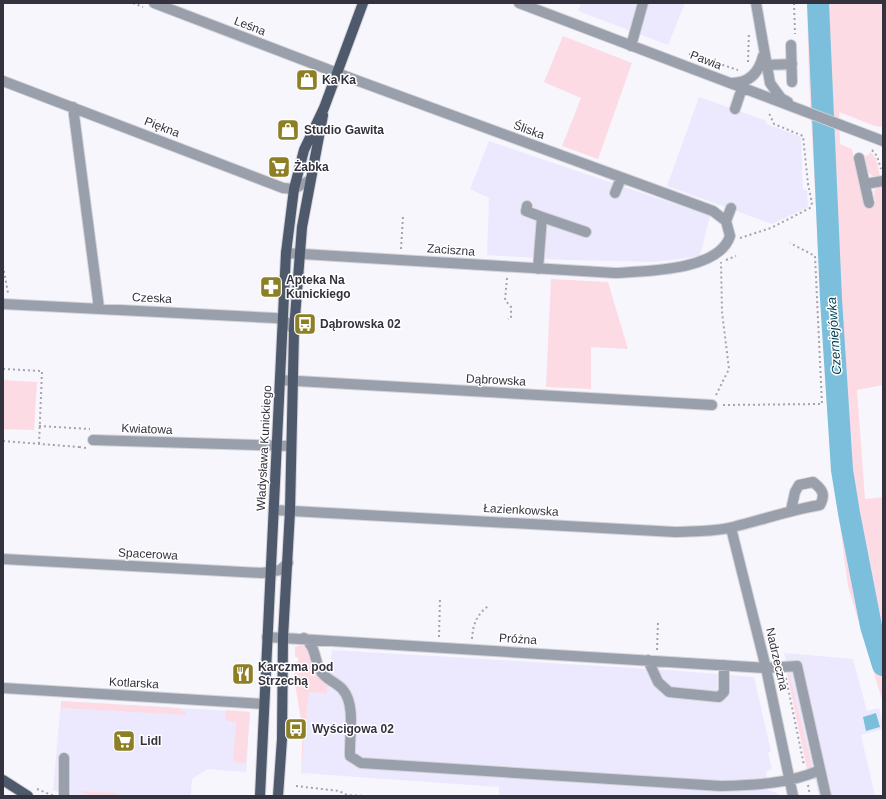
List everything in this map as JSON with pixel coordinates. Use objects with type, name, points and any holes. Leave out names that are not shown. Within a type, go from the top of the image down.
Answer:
[{"type":"main road","name":"Władysława Kunickiego","points":[[260,796],[286,253],[294,189],[308,140],[324,108],[363,3]]},
{"type":"main road","name":"Władysława Kunickiego","points":[[278,796],[282,739],[283,637],[290,510],[292,381],[299,253],[310,180],[321,132],[324,108]]},
{"type":"main road","points":[[3,780],[32,792]]},
{"type":"street","name":"Leśna","points":[[154,3],[337,73]]},
{"type":"street","name":"Pawia","points":[[519,3],[883,141]]},
{"type":"street","points":[[632,46],[644,3]]},
{"type":"street","points":[[756,3],[770,83],[781,98],[799,109]]},
{"type":"street","points":[[791,45],[792,82]]},
{"type":"street","points":[[728,82],[744,81],[752,76],[760,66],[764,53]]},
{"type":"street","points":[[766,65],[792,64]]},
{"type":"street","name":"Śliska","points":[[337,73],[713,211],[726,221]]},
{"type":"street","name":"Piękna","points":[[3,81],[283,188],[294,189]]},
{"type":"street","points":[[735,109],[742,88]]},
{"type":"street","points":[[72,107],[99,308]]},
{"type":"street","points":[[859,158],[869,203]]},
{"type":"street","points":[[616,193],[621,178]]},
{"type":"street","points":[[294,189],[310,180]]},
{"type":"street","points":[[865,184],[883,181]]},
{"type":"street","points":[[527,206],[526,211],[586,232]]},
{"type":"street","points":[[729,240],[729,229],[726,221],[731,208]]},
{"type":"street","points":[[538,269],[542,216]]},
{"type":"street","name":"Zaciszna","points":[[286,253],[615,273],[651,271],[686,265],[715,255],[723,250],[729,240]]},
{"type":"street","name":"Czeska","points":[[3,304],[283,319]]},
{"type":"street","points":[[283,319],[294,330]]},
{"type":"street","name":"Dąbrowska","points":[[280,380],[712,405]]},
{"type":"street","name":"Kwiatowa","points":[[93,440],[276,447],[291,446]]},
{"type":"street","name":"Łazienkowska","points":[[274,510],[675,532],[731,528],[791,510]]},
{"type":"street","name":"Nadrzeczna","points":[[731,528],[766,668],[793,796]]},
{"type":"street","name":"Spacerowa","points":[[3,559],[271,573]]},
{"type":"street","points":[[271,573],[280,570],[288,563]]},
{"type":"street","name":"Próżna","points":[[268,637],[439,646],[766,668],[800,666],[820,770]]},
{"type":"street","points":[[304,638],[312,646],[320,672],[343,690],[348,697],[351,705],[349,740],[350,756],[361,764],[721,786],[766,784],[806,776],[820,770],[826,796]]},
{"type":"street","points":[[648,660],[658,682],[669,692],[719,697],[724,692],[724,664]]},
{"type":"street","name":"Kotlarska","points":[[3,688],[264,704]]},
{"type":"street","points":[[64,758],[64,796]]},
{"type":"path","points":[[748,68],[749,30]]},
{"type":"path","points":[[729,240],[749,236],[771,228],[810,208],[812,203],[802,136],[774,124],[768,112]]},
{"type":"path","points":[[401,252],[403,216]]},
{"type":"path","points":[[720,262],[722,312],[729,369],[712,405],[822,404],[815,256],[790,243]]},
{"type":"path","points":[[3,266],[10,295]]},
{"type":"path","points":[[507,274],[505,300],[511,307],[511,318],[508,319]]},
{"type":"path","points":[[3,369],[42,371],[39,444]]},
{"type":"path","points":[[3,441],[79,447],[93,440]]},
{"type":"path","points":[[439,646],[440,598]]},
{"type":"path","points":[[472,649],[474,622],[479,613],[488,606]]},
{"type":"path","points":[[657,652],[658,621]]},
{"type":"path","points":[[785,673],[810,796]]},
{"type":"path","points":[[296,786],[339,791],[347,795],[364,796]]},
{"type":"path","points":[[32,792],[55,796]]},
{"type":"shaded area","points":[[581,3],[685,3],[668,45],[578,11]]},
{"type":"shaded area","points":[[807,3],[883,3],[883,127],[875,126],[839,112],[840,144],[852,149],[864,206],[875,205],[874,191],[877,188],[883,187],[883,385],[857,390],[865,499],[883,497],[883,703],[848,586],[833,472],[826,395],[809,81]]},
{"type":"shaded area","points":[[563,36],[632,63],[598,159],[562,146],[581,98],[544,82]]},
{"type":"shaded area","points":[[699,97],[765,120],[767,124],[801,137],[803,190],[807,190],[808,207],[772,224],[667,186]]},
{"type":"shaded area","points":[[489,141],[710,216],[700,256],[654,262],[566,260],[487,255],[489,198],[470,189]]},
{"type":"shaded area","points":[[870,152],[876,158],[880,176],[872,176],[867,170],[865,156],[869,155]]},
{"type":"shaded area","points":[[551,279],[608,282],[628,349],[591,347],[591,389],[546,387]]},
{"type":"shaded area","points":[[3,380],[37,382],[34,430],[3,429]]},
{"type":"shaded area","points":[[300,645],[306,647],[319,677],[328,685],[327,694],[309,692],[301,773],[303,723],[301,723],[294,675],[295,671],[299,667],[296,664],[299,659],[295,656],[295,647]]},
{"type":"shaded area","points":[[332,650],[668,670],[754,677],[771,751],[768,753],[772,769],[766,772],[768,790],[777,793],[778,796],[499,796],[499,787],[301,773],[309,692],[327,694]]},
{"type":"shaded area","points":[[784,653],[853,659],[867,711],[879,708],[883,724],[883,729],[861,735],[875,796],[819,796]]},
{"type":"shaded area","points":[[789,672],[812,766],[810,769],[807,769],[787,673]]},
{"type":"shaded area","points":[[61,701],[250,712],[246,772],[208,769],[192,779],[191,796],[71,796],[53,790]]},
{"type":"shaded area","points":[[61,701],[178,708],[185,712],[186,715],[61,708]]},
{"type":"shaded area","points":[[226,710],[250,712],[246,763],[233,762],[236,722],[225,720]]},
{"type":"shaded area","points":[[76,791],[117,793],[117,796],[95,796]]},
{"type":"water","points":[[876,713],[880,727],[866,731],[863,717]]},
{"type":"waterway","name":"Czerniejówka","points":[[818,3],[831,299],[842,470],[871,626],[883,665]]},
{"type":"place","name":"Ka Ka","points":[[307,80]]},
{"type":"place","name":"Studio Gawita","points":[[288,130]]},
{"type":"place","name":"Żabka","points":[[279,167]]},
{"type":"place","name":"Apteka Na Kunickiego","points":[[271,287]]},
{"type":"place","name":"Dąbrowska 02","points":[[305,324]]},
{"type":"place","name":"Karczma pod Strzechą","points":[[243,674]]},
{"type":"place","name":"Wyścigowa 02","points":[[296,729]]},
{"type":"place","name":"Lidl","points":[[124,741]]}]
